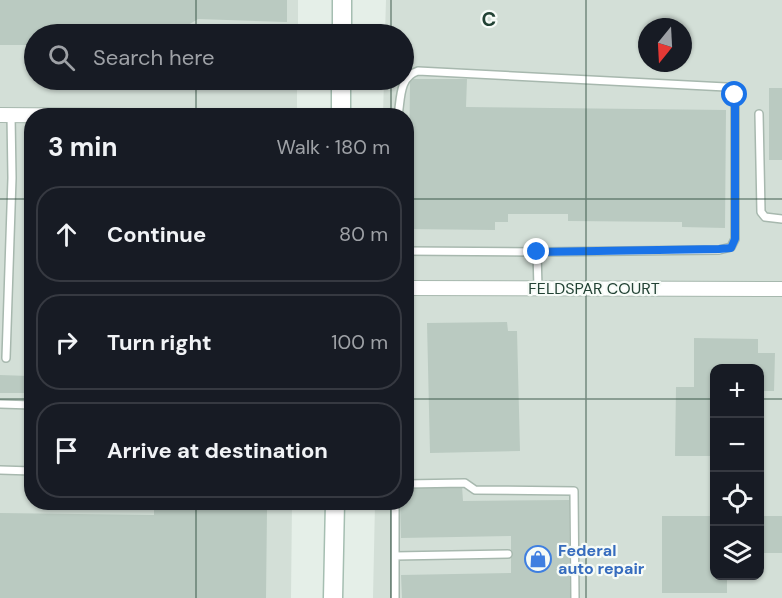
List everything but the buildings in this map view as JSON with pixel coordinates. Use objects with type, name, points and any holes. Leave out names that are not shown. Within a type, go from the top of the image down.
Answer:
[{"type":"main road","points":[[342,0],[342,24]]},
{"type":"main road","points":[[341,90],[341,108]]},
{"type":"main road","points":[[333,598],[335,510]]},
{"type":"street","points":[[6,115],[24,115]]},
{"type":"street","name":"FELDSPAR COURT","points":[[414,288],[782,289]]},
{"type":"lane","points":[[414,72],[726,87],[735,95],[735,239],[731,248],[537,252],[414,251]]},
{"type":"lane","points":[[399,108],[402,90]]},
{"type":"lane","points":[[759,114],[761,212],[765,217],[782,219]]},
{"type":"lane","points":[[6,115],[12,178],[6,358]]},
{"type":"lane","points":[[537,252],[538,288]]},
{"type":"lane","points":[[0,404],[24,405]]},
{"type":"lane","points":[[0,470],[24,471]]},
{"type":"lane","points":[[414,484],[465,483],[475,490],[574,491],[575,598]]},
{"type":"lane","points":[[395,510],[395,598]]},
{"type":"lane","points":[[395,556],[508,554]]},
{"type":"shaded area","points":[[0,0],[298,0],[298,24],[24,24],[24,90],[297,90],[297,108],[24,108],[24,510],[292,510],[291,598],[0,598]]},
{"type":"shaded area","points":[[386,0],[782,0],[782,598],[373,598],[375,510],[414,510],[414,108],[383,108],[384,90],[414,90],[414,24],[385,24]]},
{"type":"place","name":"Federal auto repair","points":[[538,559]]},
{"type":"route","points":[[537,252],[731,248],[735,239],[735,95]]}]
